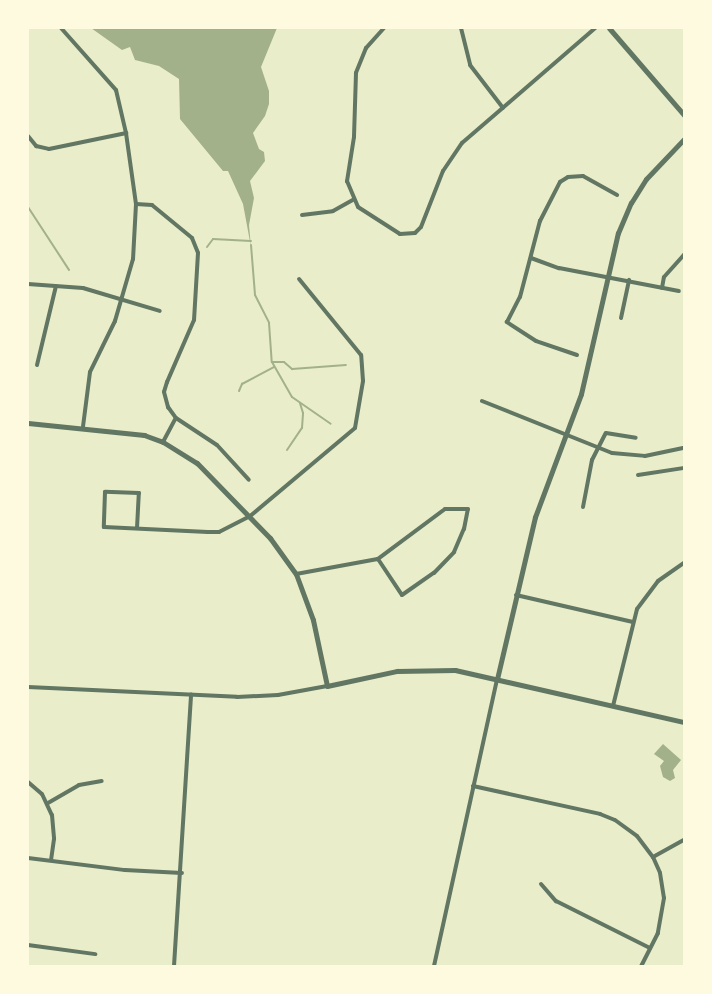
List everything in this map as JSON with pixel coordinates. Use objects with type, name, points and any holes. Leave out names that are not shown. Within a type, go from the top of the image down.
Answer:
[{"type":"street","points":[[61,28],[109,80],[120,101],[136,204],[136,242],[115,321],[90,372],[83,427]]},
{"type":"street","points":[[384,28],[366,48],[356,73],[354,137],[347,171],[353,200],[391,231],[415,233],[421,227],[450,156],[595,28]]},
{"type":"street","points":[[461,28],[470,65],[503,108]]},
{"type":"street","points":[[609,28],[684,115]]},
{"type":"street","points":[[28,136],[36,146],[49,149],[126,133]]},
{"type":"street","points":[[434,966],[497,679],[535,517],[567,437],[580,394],[618,233],[631,203],[659,164],[684,139]]},
{"type":"street","points":[[577,355],[536,342],[507,322],[520,296],[540,221],[560,182],[568,177],[583,176],[617,195]]},
{"type":"street","points":[[302,215],[333,211],[353,200]]},
{"type":"street","points":[[136,204],[152,204],[192,238],[198,253],[194,320],[164,392],[168,407],[176,418],[217,445],[249,480]]},
{"type":"street","points":[[662,288],[664,277],[684,255]]},
{"type":"street","points":[[531,258],[559,268],[608,275],[679,291]]},
{"type":"street","points":[[137,528],[139,493],[105,492],[104,527],[219,532],[249,517],[348,435],[358,421],[363,381],[362,355],[299,280]]},
{"type":"street","points":[[621,318],[629,280]]},
{"type":"street","points":[[28,284],[83,288],[160,311]]},
{"type":"street","points":[[37,365],[56,286]]},
{"type":"street","points":[[482,401],[598,448],[645,456],[684,448]]},
{"type":"street","points":[[163,442],[176,418]]},
{"type":"street","points":[[28,423],[127,431],[163,442],[197,463],[249,517],[296,574],[313,620],[327,686]]},
{"type":"street","points":[[583,507],[592,460],[606,433],[636,438]]},
{"type":"street","points":[[638,475],[684,468]]},
{"type":"street","points":[[296,574],[378,559],[445,509],[468,509],[464,528],[454,552],[434,573],[402,595],[378,559]]},
{"type":"street","points":[[613,706],[637,609],[649,590],[684,563]]},
{"type":"street","points":[[516,595],[633,622]]},
{"type":"street","points":[[28,687],[261,697],[423,669],[455,670],[684,722]]},
{"type":"street","points":[[174,966],[182,873],[191,695]]},
{"type":"street","points":[[48,804],[79,785],[102,781]]},
{"type":"street","points":[[28,782],[48,804],[54,827],[51,860]]},
{"type":"street","points":[[473,786],[615,820],[637,836],[653,857],[660,873],[664,898],[662,921],[640,966]]},
{"type":"street","points":[[653,857],[684,840]]},
{"type":"street","points":[[28,858],[182,873]]},
{"type":"street","points":[[541,884],[556,901],[650,948]]},
{"type":"street","points":[[28,945],[95,954]]},
{"type":"shaded area","points":[[91,28],[277,28],[261,67],[269,91],[269,104],[265,116],[253,133],[259,149],[264,152],[265,161],[250,181],[254,198],[249,225],[251,247],[243,204],[228,171],[223,171],[180,119],[179,79],[159,66],[135,60],[130,47],[122,50]]},
{"type":"shaded area","points":[[663,744],[681,760],[673,770],[675,778],[670,781],[663,777],[660,766],[664,761],[654,754]]},
{"type":"waterway","points":[[28,207],[69,270]]},
{"type":"waterway","points":[[207,247],[213,239],[251,241]]},
{"type":"waterway","points":[[251,245],[255,295],[269,323],[272,362],[292,397],[331,424]]},
{"type":"waterway","points":[[272,362],[284,362],[292,369],[346,365]]},
{"type":"waterway","points":[[239,391],[242,384],[274,367]]},
{"type":"waterway","points":[[287,450],[302,428],[303,413],[300,403]]}]
